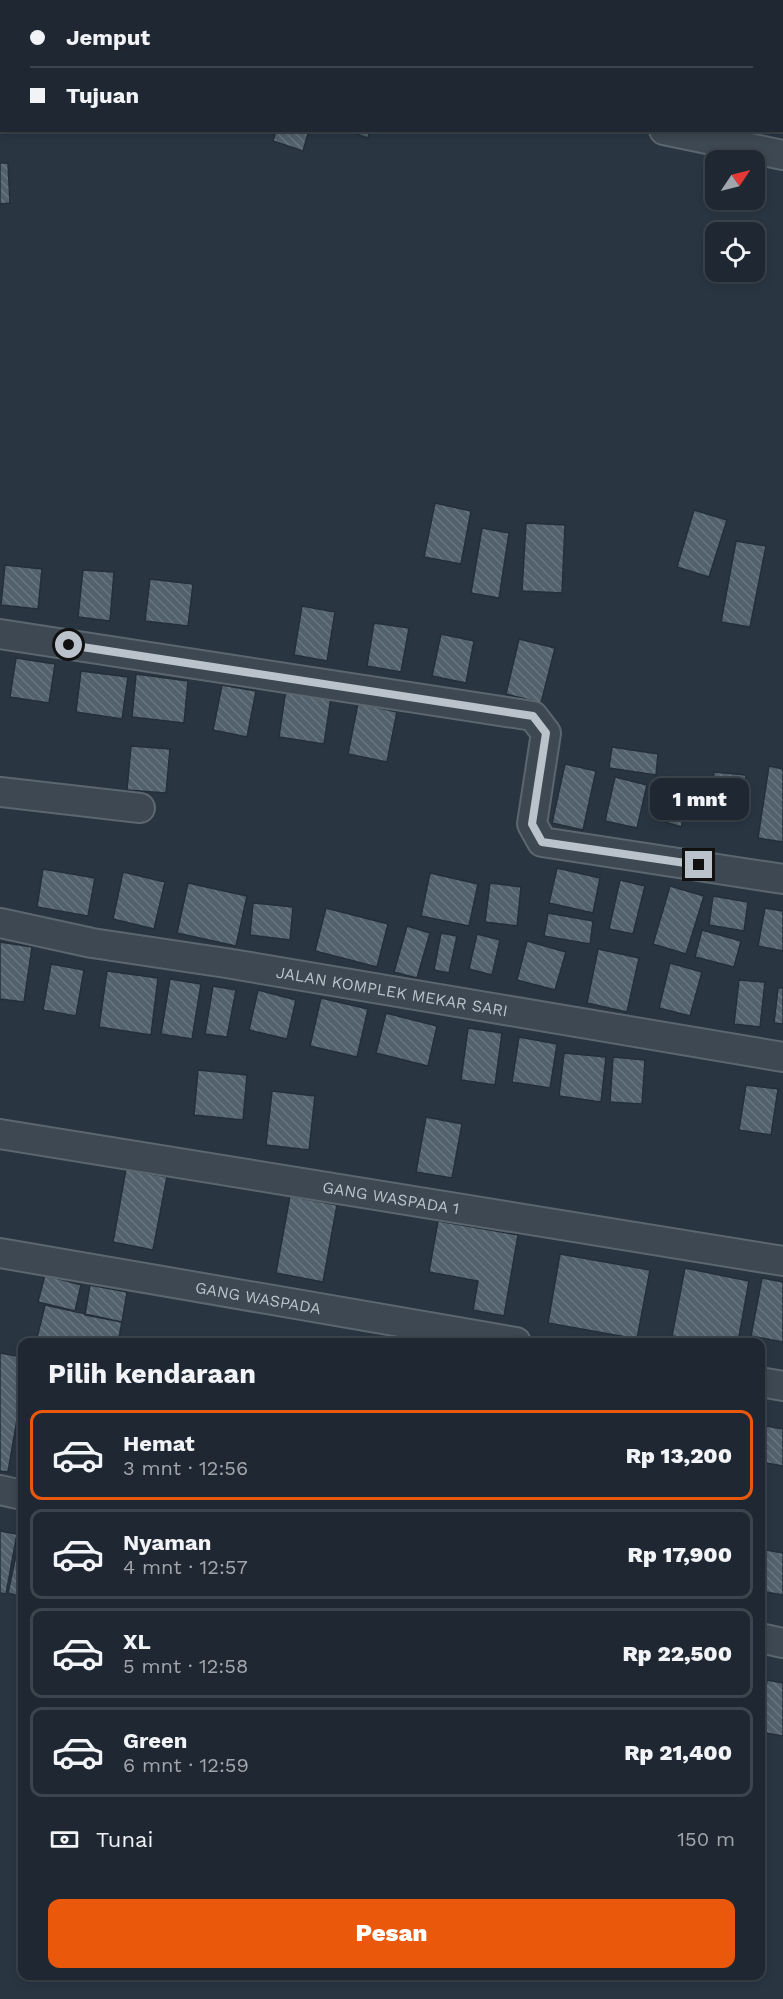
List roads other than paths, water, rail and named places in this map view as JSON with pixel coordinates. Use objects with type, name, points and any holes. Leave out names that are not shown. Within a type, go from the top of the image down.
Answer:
[{"type":"street","points":[[674,132],[783,155]]},
{"type":"street","points":[[0,634],[533,716],[546,733],[532,824],[542,842],[783,879]]},
{"type":"street","points":[[0,792],[140,808]]},
{"type":"street","name":"JALAN KOMPLEK MEKAR SARI","points":[[0,923],[92,943],[226,963],[783,1057]]},
{"type":"street","name":"GANG WASPADA 1","points":[[0,1134],[783,1261]]},
{"type":"street","name":"GANG WASPADA","points":[[0,1253],[493,1338]]},
{"type":"street","points":[[765,1383],[783,1386]]},
{"type":"street","points":[[0,1490],[18,1494]]},
{"type":"street","points":[[765,1639],[783,1643]]}]
